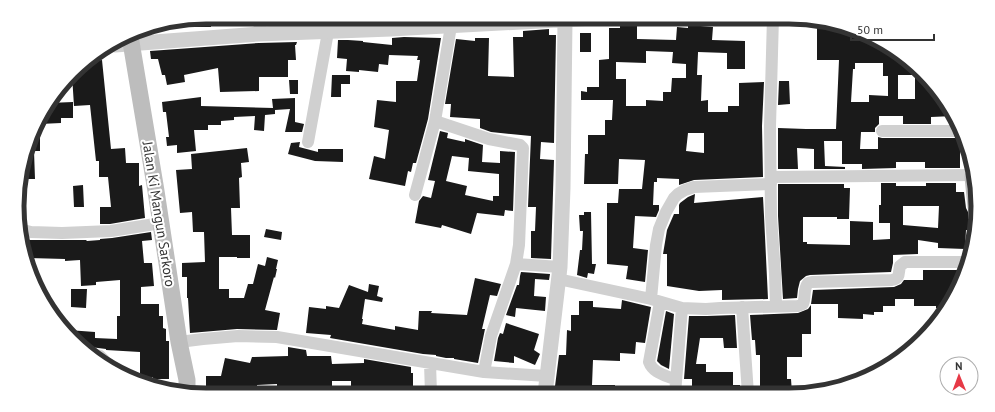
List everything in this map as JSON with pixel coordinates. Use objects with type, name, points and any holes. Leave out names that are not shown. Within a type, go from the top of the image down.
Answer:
[{"type":"main road","name":"Jalan Ki Mangun Sarkoro","points":[[125,43],[161,223],[187,387]]},
{"type":"street","points":[[258,34],[260,24]]},
{"type":"street","points":[[311,33],[314,24]]},
{"type":"street","points":[[131,41],[328,32],[385,24]]},
{"type":"street","points":[[395,24],[408,28],[489,24]]},
{"type":"street","points":[[546,388],[559,273],[563,188],[565,24]]},
{"type":"street","points":[[773,24],[770,126],[771,216],[776,306]]},
{"type":"street","points":[[414,195],[435,120],[451,26]]},
{"type":"street","points":[[308,142],[328,32]]},
{"type":"street","points":[[435,120],[489,139],[522,146],[523,148],[519,245],[516,264],[491,336],[484,372]]},
{"type":"street","points":[[882,131],[954,131]]},
{"type":"street","points":[[676,380],[656,371],[651,367],[649,362],[656,301],[656,245],[659,228],[666,212],[678,194],[694,187],[771,180],[969,176]]},
{"type":"street","points":[[26,231],[62,233],[111,231],[161,223]]},
{"type":"street","points":[[516,264],[559,273],[682,308],[699,309],[801,306],[804,301],[805,288],[808,283],[892,280],[897,279],[900,266],[905,262],[962,262]]},
{"type":"street","points":[[742,307],[748,388]]},
{"type":"street","points":[[675,388],[682,308]]},
{"type":"street","points":[[180,342],[238,336],[277,337],[484,372],[547,376]]},
{"type":"street","points":[[430,363],[431,388]]},
{"type":"building","points":[[194,24],[211,24],[211,27],[176,27]]},
{"type":"building","points":[[620,24],[637,24],[637,39],[676,40],[677,27],[688,28],[688,25],[713,27],[712,40],[745,41],[745,69],[727,69],[727,53],[698,52],[697,75],[702,75],[701,101],[708,100],[708,112],[728,112],[728,106],[739,106],[739,83],[764,82],[762,126],[763,177],[694,180],[679,185],[679,179],[657,178],[657,182],[654,182],[653,205],[659,205],[659,210],[656,217],[635,216],[633,248],[648,250],[645,282],[626,279],[628,266],[607,264],[607,203],[618,203],[619,189],[642,189],[645,160],[619,159],[618,184],[584,184],[585,154],[588,154],[588,135],[605,135],[605,120],[612,120],[613,100],[581,100],[581,91],[587,92],[587,87],[599,87],[599,60],[609,59],[609,28],[620,28]],"holes":[[[646,51],[673,52],[672,63],[686,64],[686,78],[672,78],[671,92],[663,92],[663,101],[646,100],[646,106],[626,106],[626,79],[616,79],[616,62],[646,63]],[[688,133],[704,133],[704,153],[686,151]]]},
{"type":"building","points":[[817,26],[825,27],[848,34],[880,48],[918,77],[948,116],[931,117],[931,124],[903,124],[903,116],[879,116],[879,124],[875,128],[875,132],[861,132],[860,149],[878,149],[878,137],[958,138],[962,151],[960,151],[960,168],[925,168],[925,162],[896,162],[896,168],[862,169],[862,164],[842,164],[842,141],[824,141],[825,166],[845,167],[845,169],[814,169],[814,149],[797,148],[798,169],[778,169],[778,128],[836,129],[839,60],[817,60]],"holes":[[[855,63],[883,63],[883,76],[888,76],[888,96],[869,95],[869,102],[851,102],[853,69],[855,69]],[[898,75],[915,75],[915,99],[898,99]]]},
{"type":"building","points":[[549,29],[549,35],[556,35],[554,143],[541,142],[540,159],[554,160],[551,259],[531,258],[531,231],[535,231],[536,207],[528,207],[531,136],[491,132],[480,128],[480,119],[450,117],[451,104],[445,104],[456,39],[475,41],[475,38],[489,38],[488,76],[514,77],[513,37],[523,37],[523,31]]},
{"type":"building","points":[[580,33],[591,33],[591,52],[580,52]]},
{"type":"building","points":[[392,38],[441,38],[428,119],[416,163],[413,163],[411,172],[408,171],[405,186],[369,179],[374,156],[385,159],[389,130],[374,127],[377,100],[396,102],[396,81],[417,81],[420,60],[417,60],[418,56],[389,55],[388,65],[379,64],[378,72],[359,70],[359,72],[346,71],[347,59],[337,58],[338,40],[363,41],[392,45]]},
{"type":"building","points":[[297,42],[295,45],[296,60],[288,60],[288,77],[259,77],[259,91],[220,92],[218,68],[184,75],[185,82],[167,85],[165,75],[162,75],[158,59],[151,59],[150,51],[259,43]]},
{"type":"building","points":[[102,60],[111,149],[125,148],[126,163],[139,163],[139,186],[142,185],[145,218],[110,224],[100,224],[100,207],[111,207],[108,177],[99,177],[99,161],[96,161],[90,105],[74,106],[72,82],[97,61]]},
{"type":"building","points":[[332,75],[350,75],[350,84],[341,84],[341,97],[331,97]]},
{"type":"building","points":[[289,80],[298,80],[298,94],[290,94]]},
{"type":"building","points":[[779,81],[789,81],[790,104],[778,105]]},
{"type":"building","points":[[201,97],[201,106],[273,108],[272,99],[295,98],[295,122],[304,124],[302,132],[285,132],[290,109],[275,110],[275,114],[265,115],[264,131],[254,130],[255,116],[234,117],[234,120],[221,121],[221,125],[208,125],[208,130],[194,130],[196,151],[177,153],[177,145],[167,146],[166,137],[169,137],[166,112],[163,112],[162,102]]},
{"type":"building","points":[[73,102],[73,118],[61,118],[61,123],[44,124],[48,115],[57,103]]},
{"type":"building","points":[[440,131],[448,133],[447,138],[465,142],[465,139],[483,145],[482,162],[500,163],[500,151],[515,152],[513,211],[505,210],[504,216],[477,213],[471,234],[442,225],[441,228],[415,223],[419,201],[423,196],[431,198],[435,181],[428,180]],"holes":[[[452,156],[469,158],[468,171],[499,174],[499,196],[493,196],[493,201],[465,195],[467,186],[446,181]]]},
{"type":"building","points":[[40,132],[40,151],[34,151],[35,179],[26,179],[27,170]]},
{"type":"building","points":[[300,142],[299,147],[318,152],[318,149],[343,149],[343,162],[315,161],[288,154],[291,143]]},
{"type":"building","points":[[247,148],[249,162],[241,163],[242,177],[239,178],[240,208],[231,208],[232,235],[250,235],[250,258],[219,257],[219,289],[229,289],[229,298],[244,298],[248,284],[253,284],[258,264],[265,266],[267,257],[278,260],[275,278],[274,277],[265,310],[280,313],[277,330],[237,329],[190,333],[187,277],[182,277],[182,263],[205,262],[204,232],[193,232],[192,212],[180,213],[176,170],[192,169],[191,154]]},
{"type":"building","points":[[881,183],[896,183],[896,186],[926,186],[926,183],[956,183],[956,192],[964,192],[969,219],[969,230],[966,230],[965,249],[938,248],[938,243],[918,240],[918,254],[893,255],[891,272],[806,276],[800,281],[797,298],[783,299],[778,216],[778,184],[844,184],[844,188],[850,188],[849,219],[837,219],[837,217],[803,217],[803,242],[807,242],[807,244],[850,245],[850,221],[873,222],[873,240],[890,239],[890,223],[879,223],[879,205],[881,205]],"holes":[[[903,206],[939,206],[938,228],[903,225]]]},
{"type":"building","points":[[83,185],[84,207],[74,207],[73,186]]},
{"type":"building","points":[[695,194],[694,203],[763,197],[768,299],[722,300],[722,290],[699,291],[667,286],[667,254],[663,254],[667,230],[674,214],[679,214],[680,203]]},
{"type":"building","points":[[584,212],[591,212],[592,264],[596,264],[594,274],[588,273],[587,278],[577,275],[580,250],[582,250],[583,231],[580,231],[579,215],[584,215]]},
{"type":"building","points":[[266,229],[282,232],[281,240],[264,237]]},
{"type":"building","points":[[151,232],[152,240],[142,241],[144,263],[152,263],[154,286],[141,287],[141,304],[159,304],[159,316],[163,316],[163,328],[166,329],[166,341],[169,341],[169,379],[153,379],[153,377],[140,375],[140,352],[106,350],[91,347],[73,330],[95,332],[95,338],[117,339],[117,316],[120,316],[120,280],[96,282],[96,285],[81,286],[80,260],[65,261],[65,259],[32,258],[27,239],[87,241]]},
{"type":"building","points":[[923,270],[959,270],[947,297],[939,308],[936,308],[936,306],[914,306],[914,299],[895,299],[895,306],[883,306],[883,312],[874,312],[874,315],[863,314],[863,319],[838,318],[838,304],[811,304],[813,290],[894,287],[901,284],[904,280],[923,280]]},
{"type":"building","points":[[521,272],[550,274],[549,280],[535,279],[534,296],[546,297],[545,311],[516,308],[515,317],[506,315],[517,285],[519,285]]},
{"type":"building","points":[[475,278],[501,284],[497,296],[490,295],[482,329],[485,329],[478,363],[330,338],[331,335],[306,333],[309,307],[326,309],[326,306],[339,308],[349,285],[368,292],[369,284],[379,286],[377,296],[383,298],[382,302],[365,299],[362,324],[395,330],[395,326],[418,330],[419,311],[467,315]]},
{"type":"building","points":[[71,289],[87,289],[86,308],[71,307]]},
{"type":"building","points":[[622,300],[651,307],[645,343],[636,342],[635,354],[620,353],[620,361],[593,360],[592,385],[615,385],[615,388],[555,388],[559,355],[566,355],[567,330],[571,331],[571,315],[579,315],[579,301],[593,301],[593,307],[621,309]]},
{"type":"building","points":[[811,305],[811,334],[802,334],[802,357],[787,357],[787,379],[791,379],[792,388],[780,388],[780,386],[760,386],[760,355],[756,355],[755,340],[752,340],[750,315],[798,313],[808,309]]},
{"type":"building","points":[[666,311],[674,314],[669,369],[657,361]]},
{"type":"building","points":[[735,315],[737,348],[724,348],[723,338],[700,338],[696,364],[706,364],[706,372],[733,372],[733,385],[740,385],[740,388],[699,388],[699,386],[692,386],[692,379],[684,379],[689,316]]},
{"type":"building","points":[[506,323],[539,334],[534,350],[540,354],[535,365],[514,356],[514,363],[494,361],[498,338],[500,333],[503,334]]},
{"type":"building","points":[[288,347],[306,350],[307,356],[331,356],[332,364],[364,363],[364,359],[411,367],[411,373],[413,373],[413,388],[351,388],[351,381],[332,381],[332,388],[277,388],[277,384],[257,385],[257,388],[206,388],[206,376],[221,376],[225,358],[250,363],[252,357],[288,356]]}]
